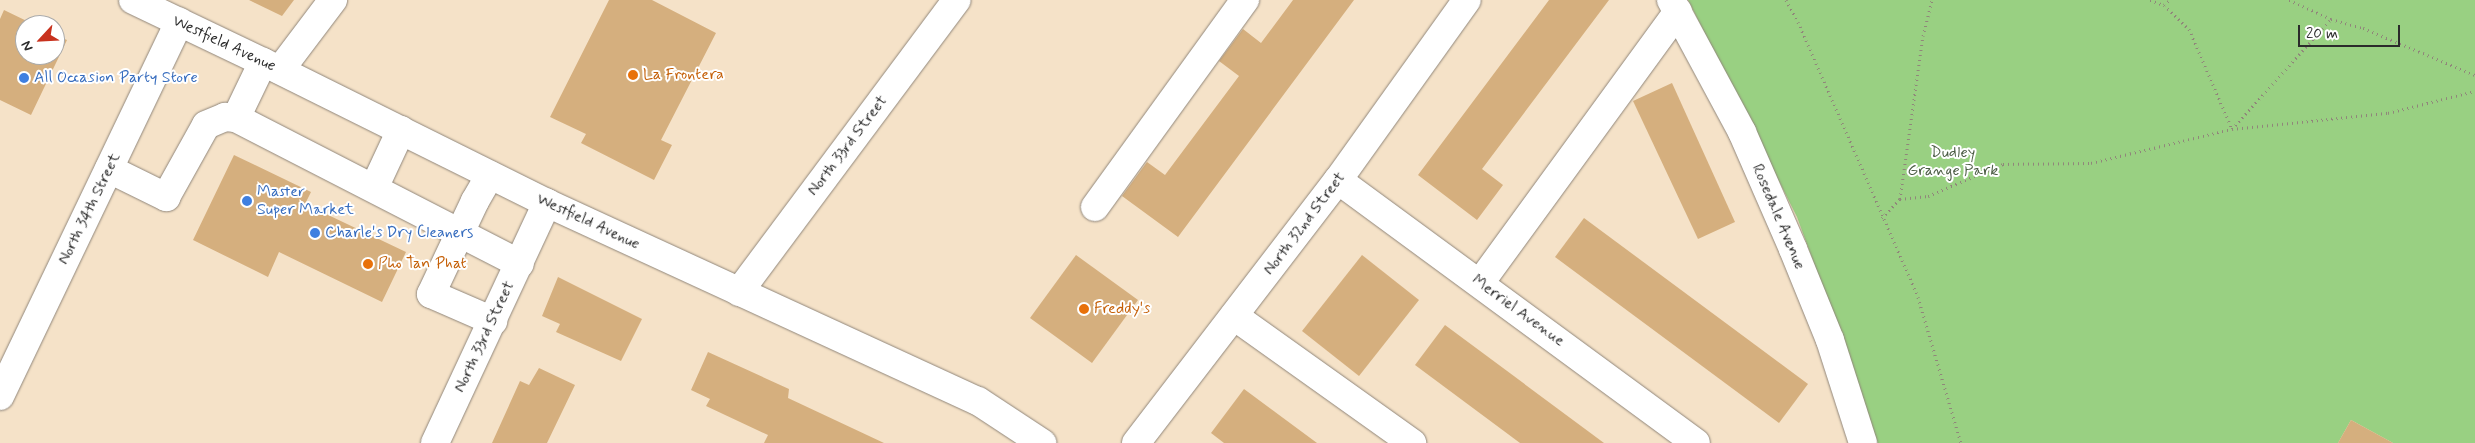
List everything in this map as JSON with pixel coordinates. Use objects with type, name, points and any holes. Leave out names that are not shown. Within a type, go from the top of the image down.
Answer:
[{"type":"street","name":"Westfield Avenue","points":[[132,0],[272,66],[547,203],[978,401],[1042,443]]},
{"type":"street","points":[[236,118],[272,66],[333,0]]},
{"type":"street","name":"North 33rd Street","points":[[739,292],[957,0]]},
{"type":"street","points":[[1095,207],[1245,0]]},
{"type":"street","name":"North 32nd Street","points":[[1136,443],[1338,180],[1467,0]]},
{"type":"street","points":[[1480,283],[1675,5]]},
{"type":"street","name":"Rosedale Avenue","points":[[1675,5],[1742,132],[1793,248],[1830,340],[1863,443]]},
{"type":"street","name":"North 34th Street","points":[[0,396],[7,365],[109,168],[179,22]]},
{"type":"street","points":[[109,168],[166,197],[206,124],[226,117],[236,118],[520,264]]},
{"type":"street","points":[[374,188],[401,130]]},
{"type":"street","points":[[490,175],[431,294],[493,321]]},
{"type":"street","name":"Merriel Avenue","points":[[1338,180],[1696,443]]},
{"type":"street","name":"North 33rd Street","points":[[435,443],[547,203]]},
{"type":"street","points":[[1234,316],[1412,443]]},
{"type":"path","points":[[1786,0],[1798,22],[1918,297],[1962,443]]},
{"type":"path","points":[[1900,200],[1923,36],[1932,0]]},
{"type":"path","points":[[2150,0],[2164,5],[2189,29],[2232,129]]},
{"type":"path","points":[[2164,5],[2170,0]]},
{"type":"path","points":[[2289,0],[2331,19],[2363,28],[2475,75]]},
{"type":"path","points":[[2232,129],[2331,19]]},
{"type":"path","points":[[1882,218],[1900,200],[1928,196],[2002,164],[2091,163],[2232,129],[2388,114],[2475,91]]},
{"type":"green space","name":"Dudley Grange Park","points":[[1688,0],[2475,0],[2475,443],[2393,443],[2351,420],[2338,443],[1873,443],[1861,392],[1797,217]]},
{"type":"building","points":[[249,0],[294,0],[282,16]]},
{"type":"building","name":"La Frontera","points":[[609,0],[652,0],[716,33],[661,140],[672,145],[654,180],[581,143],[586,134],[550,117]]},
{"type":"building","points":[[1293,0],[1354,0],[1178,237],[1122,196],[1147,162],[1165,175],[1239,76],[1219,61],[1243,29],[1261,43]]},
{"type":"building","points":[[1549,0],[1609,0],[1482,169],[1503,185],[1477,220],[1418,175]]},
{"type":"building","name":"All Occasion Party Store","points":[[4,10],[15,15],[15,65],[55,65],[31,115],[0,100],[0,19]]},
{"type":"building","points":[[1672,83],[1735,222],[1698,239],[1633,101]]},
{"type":"building","points":[[234,155],[311,192],[305,204],[406,252],[382,302],[279,252],[268,277],[193,240]]},
{"type":"building","points":[[1584,218],[1808,384],[1779,423],[1555,257]]},
{"type":"building","name":"Freddy's","points":[[1076,255],[1138,300],[1092,363],[1030,318]]},
{"type":"building","points":[[1362,255],[1419,300],[1359,376],[1302,331]]},
{"type":"building","points":[[558,277],[642,319],[621,361],[556,332],[560,324],[542,316]]},
{"type":"building","points":[[1445,325],[1604,443],[1520,443],[1415,365]]},
{"type":"building","points":[[708,352],[789,389],[788,398],[884,443],[764,443],[768,435],[706,406],[710,399],[691,390]]},
{"type":"building","points":[[539,368],[575,385],[547,443],[492,443],[520,381],[529,385]]},
{"type":"building","points":[[1244,389],[1317,443],[1224,443],[1211,433]]},
{"type":"building","points":[[2351,420],[2393,443],[2338,443]]},
{"type":"place","name":"La Frontera","points":[[633,75]]},
{"type":"place","name":"All Occasion Party Store","points":[[24,78]]},
{"type":"place","name":"Master Super Market","points":[[247,201]]},
{"type":"place","name":"Charle's Dry Cleaners","points":[[315,233]]},
{"type":"place","name":"Pho Tan Phat","points":[[368,264]]},
{"type":"place","name":"Freddy's","points":[[1084,309]]}]
